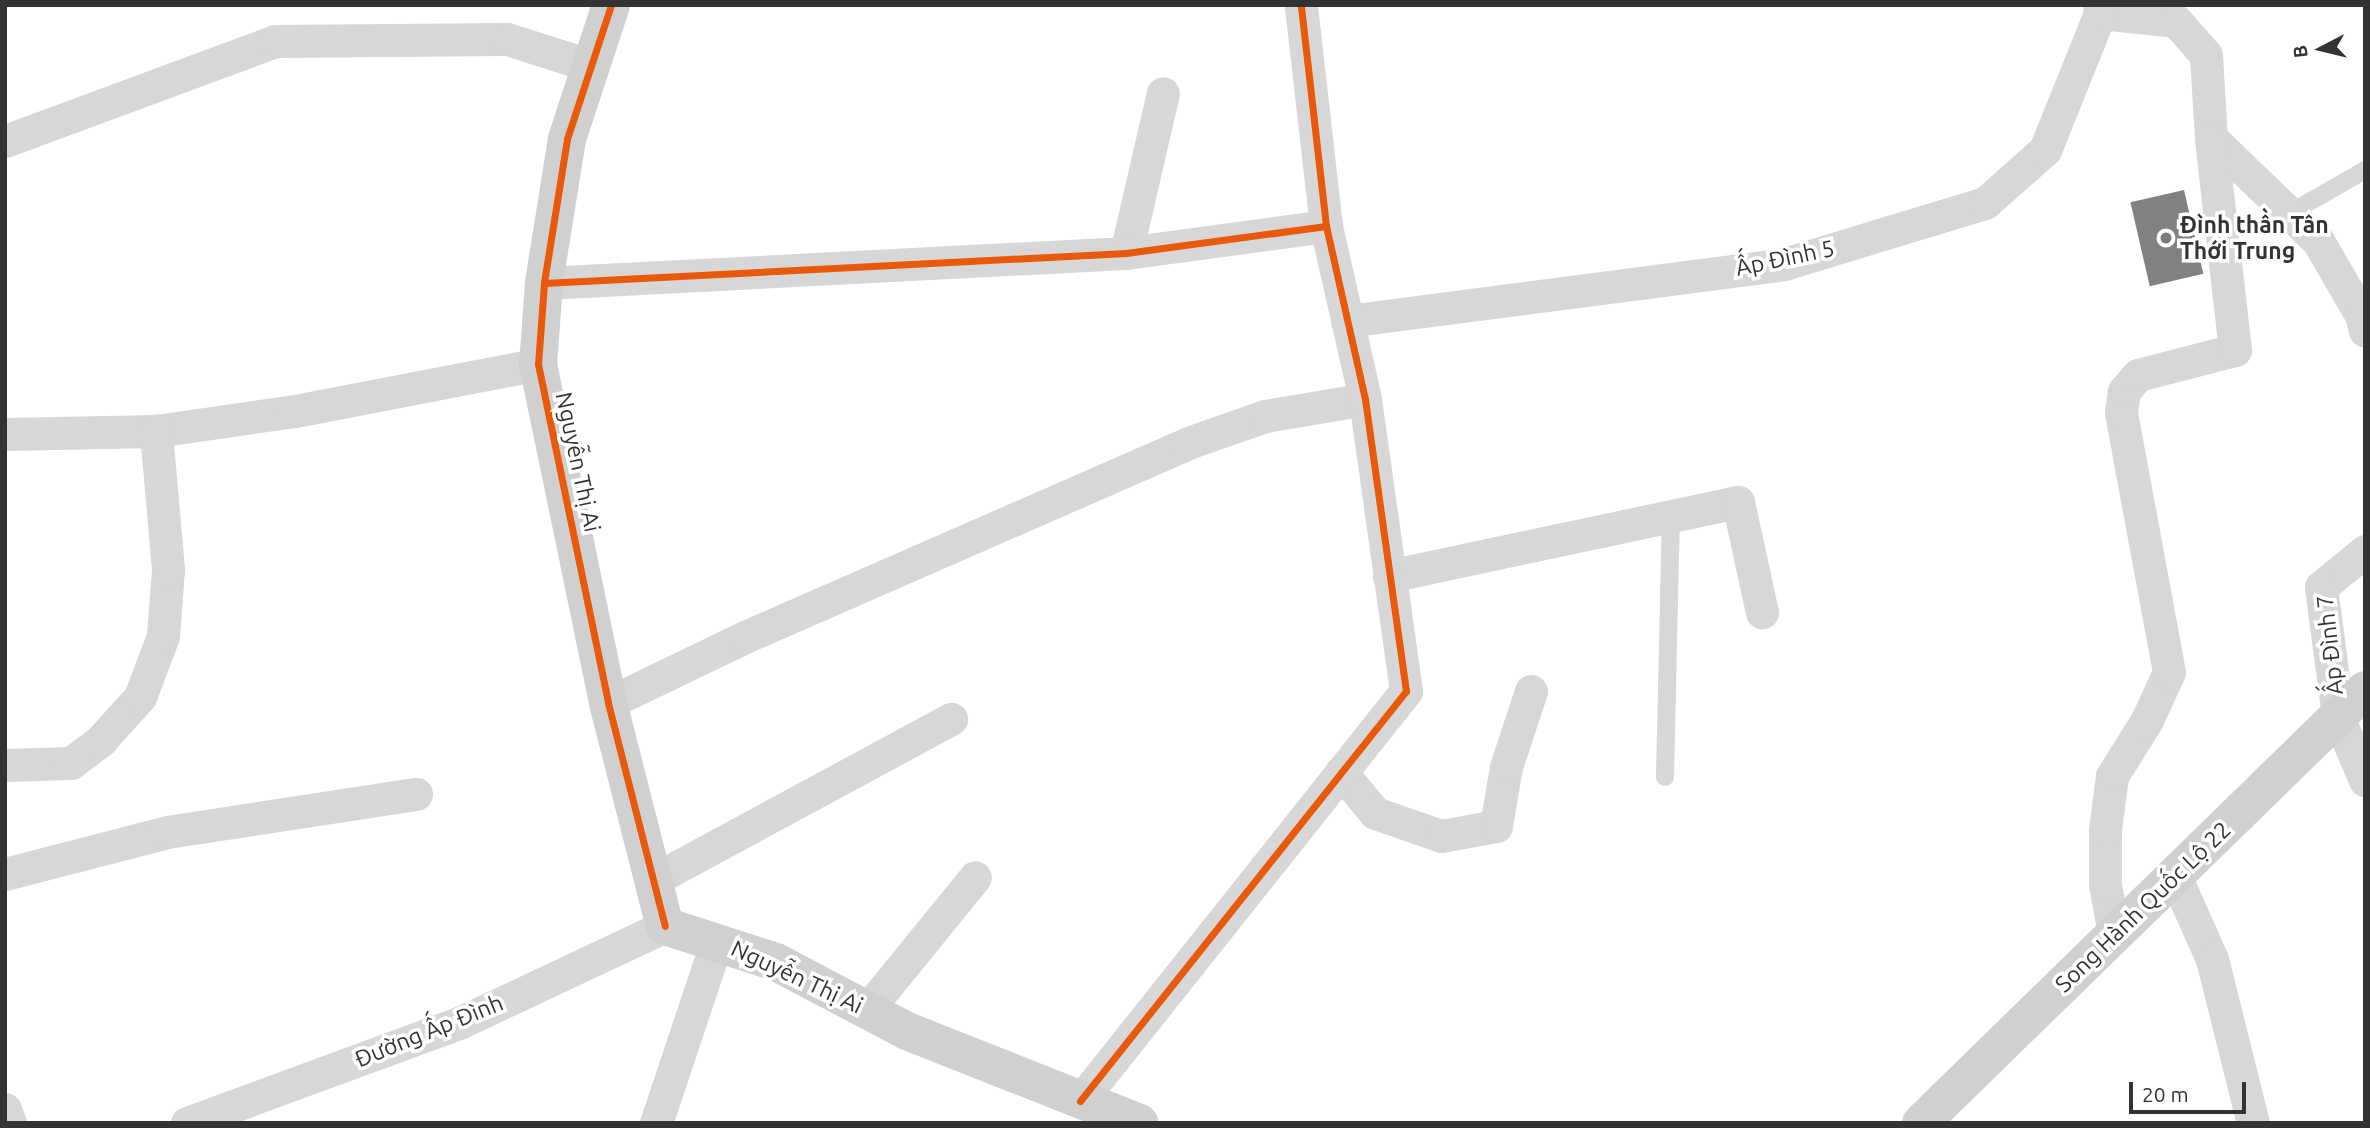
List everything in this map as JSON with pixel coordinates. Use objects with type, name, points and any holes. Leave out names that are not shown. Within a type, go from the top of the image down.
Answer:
[{"type":"street","name":"Nguyễn Thị Ai","points":[[611,5],[589,65],[567,139],[544,283],[538,364],[608,703],[665,926],[717,940],[776,962],[907,1031],[1139,1123]]},
{"type":"street","points":[[1080,1101],[1405,691],[1365,399],[1326,226],[1301,5]]},
{"type":"street","points":[[2100,9],[2176,21],[2206,55],[2211,138],[2235,350],[2138,375],[2124,391],[2121,412],[2169,672],[2147,720],[2112,776],[2105,830],[2105,885],[2114,934]]},
{"type":"street","name":"Ấp Đình 5","points":[[1347,321],[1784,264],[1985,203],[2045,150],[2100,9]]},
{"type":"street","points":[[5,141],[275,41],[507,39],[589,65]]},
{"type":"street","points":[[1126,253],[1163,93]]},
{"type":"street","points":[[2211,138],[2318,240],[2361,315],[2365,331]]},
{"type":"street","points":[[544,283],[1126,253],[1326,226]]},
{"type":"street","points":[[5,434],[156,431],[295,411],[538,364]]},
{"type":"street","points":[[608,703],[747,636],[1188,443],[1265,416],[1365,399]]},
{"type":"street","points":[[5,765],[71,763],[101,740],[140,697],[163,636],[168,569],[156,431]]},
{"type":"street","points":[[1389,576],[1738,502],[1762,612]]},
{"type":"street","name":"Ấp Đình 7","points":[[2338,716],[2320,587],[2365,551]]},
{"type":"street","name":"Song Hành Quốc Lộ 22","points":[[1921,1123],[2365,690]]},
{"type":"street","points":[[1342,772],[1375,813],[1441,836],[1496,826],[1506,767],[1531,691]]},
{"type":"street","points":[[2338,716],[2365,780]]},
{"type":"street","points":[[653,880],[951,719]]},
{"type":"street","points":[[5,874],[167,832],[416,794]]},
{"type":"street","points":[[2175,876],[2212,959],[2253,1123]]},
{"type":"street","points":[[867,1010],[975,877]]},
{"type":"street","name":"Đường Ấp Đình","points":[[187,1123],[461,1022],[665,926]]},
{"type":"street","points":[[656,1123],[717,940]]},
{"type":"street","points":[[5,1109],[10,1123]]},
{"type":"lane","points":[[2290,213],[2365,170]]},
{"type":"lane","points":[[1665,777],[1671,516]]},
{"type":"building","name":"Đình thần Tân Thới Trung","points":[[2184,190],[2203,274],[2150,286],[2130,202]]},
{"type":"cycle path","points":[[611,5],[567,139],[544,283],[538,364],[608,703],[665,926]]},
{"type":"cycle path","points":[[544,283],[1126,253],[1326,226],[1301,5]]},
{"type":"cycle path","points":[[1080,1101],[1406,691],[1365,399],[1326,226]]},
{"type":"place","name":"Đình thần Tân Thới Trung","points":[[2166,238]]}]
